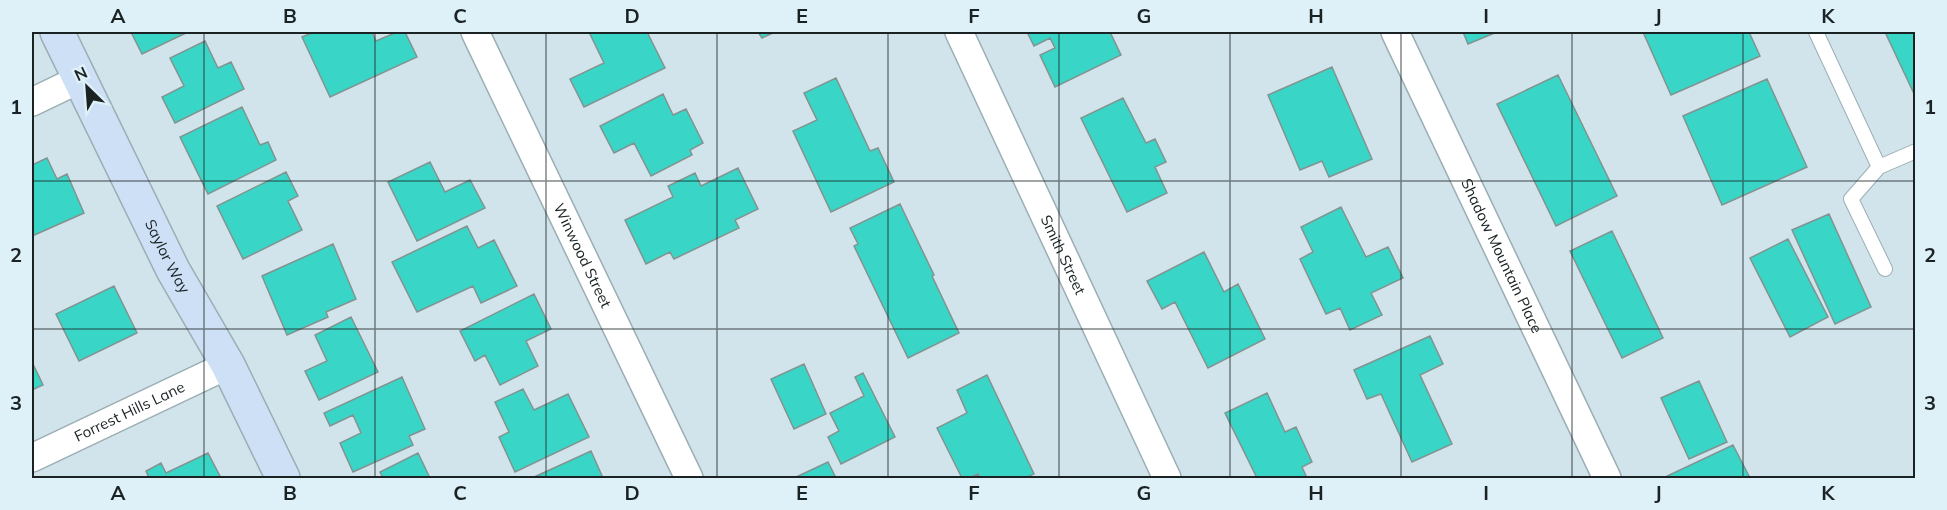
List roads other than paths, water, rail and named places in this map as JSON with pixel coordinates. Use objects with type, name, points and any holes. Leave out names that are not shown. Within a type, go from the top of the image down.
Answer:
[{"type":"street","name":"Saylor Way","points":[[57,32],[173,270],[228,365],[282,478]]},
{"type":"street","name":"Winwood Street","points":[[475,32],[689,478]]},
{"type":"street","name":"Smith Street","points":[[959,32],[1167,478]]},
{"type":"street","name":"Shadow Mountain Place","points":[[1395,32],[1607,478]]},
{"type":"street","points":[[32,102],[80,80]]},
{"type":"street","name":"Forrest Hills Lane","points":[[32,458],[228,365]]},
{"type":"lane","points":[[1816,32],[1879,168]]},
{"type":"lane","points":[[1885,268],[1851,199],[1879,168],[1916,151]]}]
